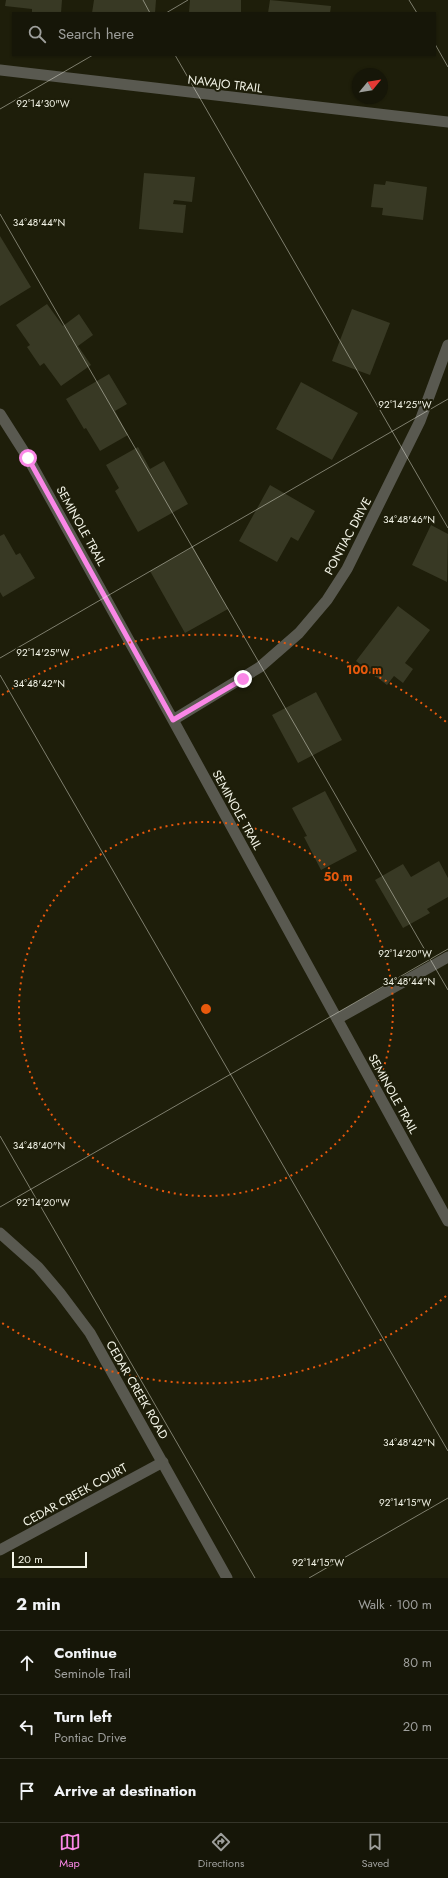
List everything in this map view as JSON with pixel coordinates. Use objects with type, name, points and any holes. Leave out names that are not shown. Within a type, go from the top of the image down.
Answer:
[{"type":"street","name":"NAVAJO TRAIL","points":[[0,70],[448,122]]},
{"type":"street","name":"PONTIAC DRIVE","points":[[173,720],[260,667],[299,633],[327,600],[348,569],[420,421],[448,345]]},
{"type":"street","name":"SEMINOLE TRAIL","points":[[0,414],[28,458],[448,1221]]},
{"type":"street","points":[[337,1019],[448,957]]},
{"type":"street","name":"CEDAR CREEK ROAD","points":[[0,1233],[38,1267],[60,1292],[90,1332],[227,1578]]},
{"type":"street","name":"CEDAR CREEK COURT","points":[[0,1550],[163,1462]]},
{"type":"building","points":[[6,0],[62,0],[61,12],[32,12],[32,9],[5,6]]},
{"type":"building","points":[[94,0],[156,0],[155,12],[92,12]]},
{"type":"building","points":[[190,0],[241,0],[241,12],[189,12]]},
{"type":"building","points":[[270,0],[331,6],[330,12],[268,12]]},
{"type":"building","points":[[144,173],[195,177],[192,202],[174,200],[173,204],[186,205],[183,233],[139,229]]},
{"type":"building","points":[[386,181],[427,187],[423,220],[382,215],[383,208],[371,207],[374,184],[385,185]]},
{"type":"building","points":[[0,236],[31,287],[0,306]]},
{"type":"building","points":[[47,304],[63,326],[79,314],[93,335],[78,346],[91,365],[61,386],[44,363],[40,366],[27,347],[30,345],[16,325]]},
{"type":"building","points":[[352,309],[390,323],[370,375],[332,361]]},
{"type":"building","points":[[109,374],[127,404],[115,411],[128,435],[100,451],[86,428],[84,429],[66,399]]},
{"type":"building","points":[[301,382],[358,413],[332,460],[276,429]]},
{"type":"building","points":[[138,447],[150,469],[164,461],[188,504],[138,532],[115,491],[119,488],[106,465]]},
{"type":"building","points":[[270,485],[315,511],[298,541],[291,537],[277,562],[239,541]]},
{"type":"building","points":[[431,525],[448,534],[447,582],[412,565]]},
{"type":"building","points":[[4,534],[16,555],[20,553],[35,578],[3,597],[0,592],[0,536]]},
{"type":"building","points":[[193,547],[228,609],[185,633],[150,571]]},
{"type":"building","points":[[398,606],[430,630],[405,663],[413,669],[403,683],[394,676],[387,685],[356,661]]},
{"type":"building","points":[[316,692],[342,740],[298,763],[272,715]]},
{"type":"building","points":[[325,791],[357,851],[321,870],[304,837],[307,836],[292,808]]},
{"type":"building","points":[[439,861],[448,878],[448,897],[427,909],[430,913],[403,928],[375,880],[403,864],[411,877]]},
{"type":"route","points":[[28,458],[173,720],[243,679]]}]
